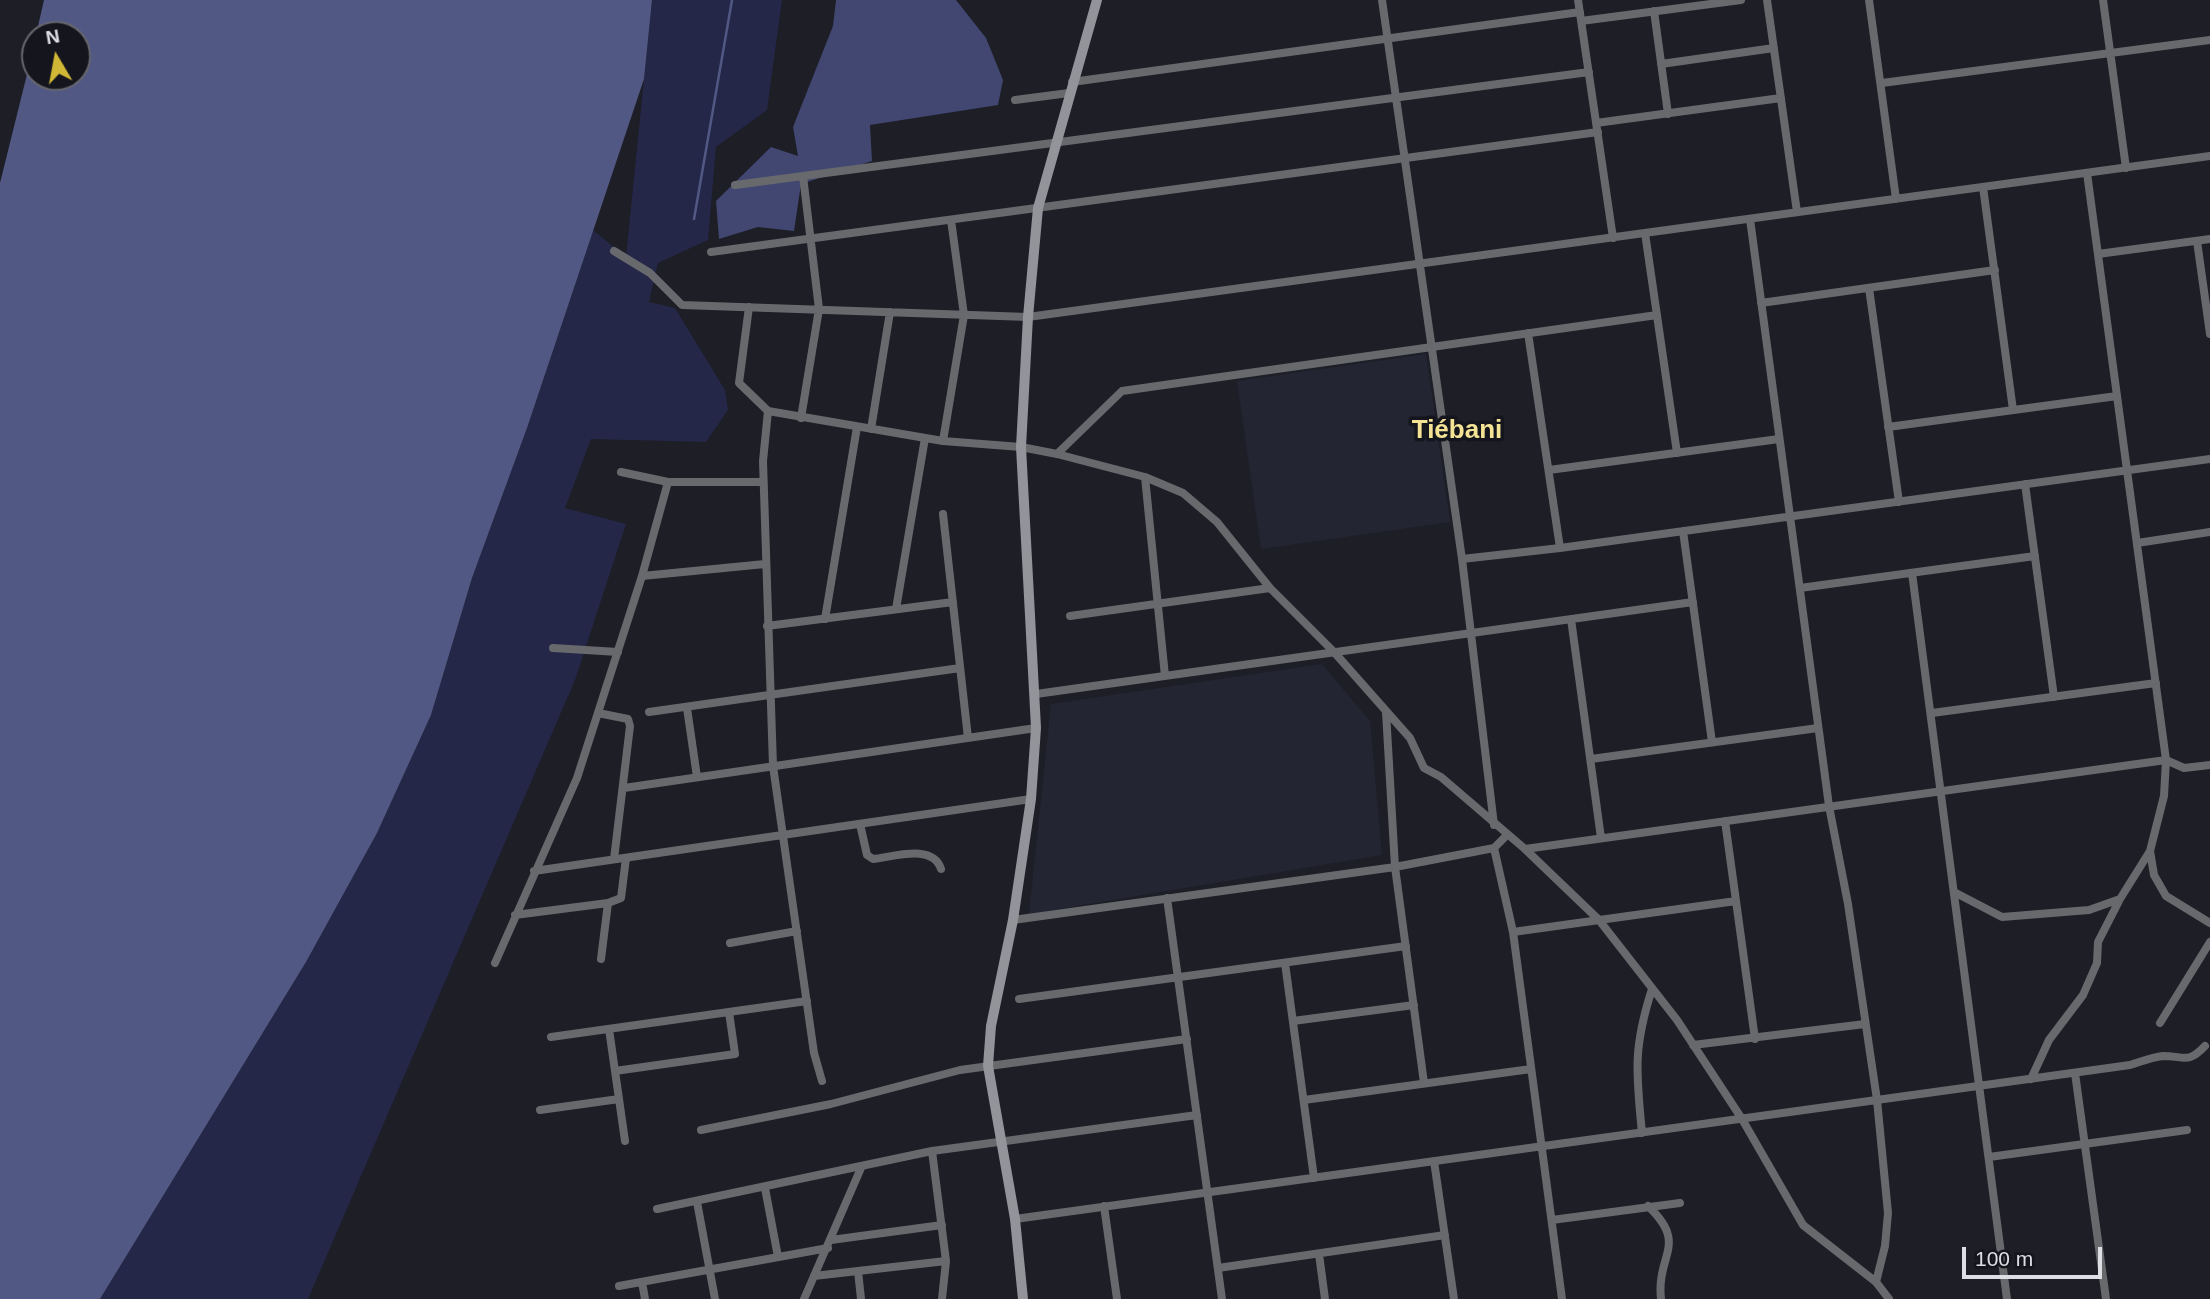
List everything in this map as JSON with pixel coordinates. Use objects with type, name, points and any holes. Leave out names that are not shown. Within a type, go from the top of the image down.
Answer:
[{"type":"main road","points":[[1023,1299],[1015,1219],[988,1066],[991,1026],[1013,920],[1031,799],[1036,728],[1021,447],[1028,317],[1038,208],[1070,87],[1097,0]]},
{"type":"street","points":[[1382,0],[1429,347],[1462,559],[1468,634],[1494,825]]},
{"type":"street","points":[[1578,0],[1612,238]]},
{"type":"street","points":[[1015,100],[1070,87],[1387,38],[1581,16],[1654,11],[1669,5],[1741,0]]},
{"type":"street","points":[[1767,0],[1797,212]]},
{"type":"street","points":[[1869,0],[1896,199]]},
{"type":"street","points":[[2103,0],[2126,168]]},
{"type":"street","points":[[1654,11],[1668,114]]},
{"type":"street","points":[[1882,83],[2210,40]]},
{"type":"street","points":[[1661,64],[1774,48]]},
{"type":"street","points":[[735,185],[1589,72]]},
{"type":"street","points":[[711,252],[1404,159],[1668,114],[1781,98]]},
{"type":"street","points":[[614,251],[650,273],[682,305],[1028,317],[2210,156]]},
{"type":"street","points":[[2031,1079],[2049,1040],[2083,995],[2096,963],[2098,942],[2120,899],[2150,851],[2164,796],[2166,760],[2087,173]]},
{"type":"street","points":[[802,418],[819,309],[803,176]]},
{"type":"street","points":[[1983,187],[2014,410]]},
{"type":"street","points":[[1750,219],[1829,806],[1848,904],[1877,1100],[1888,1213],[1885,1245],[1876,1282]]},
{"type":"street","points":[[943,441],[964,315],[951,220]]},
{"type":"street","points":[[1645,233],[1677,453]]},
{"type":"street","points":[[2098,254],[2210,239]]},
{"type":"street","points":[[2197,241],[2210,334]]},
{"type":"street","points":[[1761,303],[1995,270]]},
{"type":"street","points":[[1869,288],[1899,502]]},
{"type":"street","points":[[749,307],[739,383],[768,411],[943,441],[1021,447],[1057,454],[1145,477],[1183,493],[1217,522],[1270,588],[1334,652],[1410,738],[1424,768],[1441,778],[1525,849],[1599,920],[1693,1045],[1742,1119],[1803,1225],[1876,1282],[1889,1299]]},
{"type":"street","points":[[871,429],[890,312]]},
{"type":"street","points":[[1057,454],[1122,391],[1657,315]]},
{"type":"street","points":[[1528,333],[1560,548]]},
{"type":"street","points":[[1888,427],[2117,396]]},
{"type":"street","points":[[768,411],[763,482],[773,766],[807,1001],[822,1081]]},
{"type":"street","points":[[825,619],[857,427]]},
{"type":"street","points":[[896,609],[925,438]]},
{"type":"street","points":[[1549,470],[1779,439]]},
{"type":"street","points":[[1462,559],[2210,459]]},
{"type":"street","points":[[621,471],[668,482],[763,482]]},
{"type":"street","points":[[1145,477],[1155,604],[1165,676]]},
{"type":"street","points":[[495,963],[578,778],[642,576],[668,482]]},
{"type":"street","points":[[2025,484],[2054,696]]},
{"type":"street","points":[[943,514],[968,738]]},
{"type":"street","points":[[1683,531],[1712,742]]},
{"type":"street","points":[[2137,543],[2210,532]]},
{"type":"street","points":[[1800,588],[2035,556]]},
{"type":"street","points":[[642,576],[765,564]]},
{"type":"street","points":[[1912,573],[2007,1299]]},
{"type":"street","points":[[1070,616],[1270,588]]},
{"type":"street","points":[[767,626],[953,602]]},
{"type":"street","points":[[1036,694],[1693,602]]},
{"type":"street","points":[[1571,619],[1601,838]]},
{"type":"street","points":[[553,648],[618,652]]},
{"type":"street","points":[[649,712],[960,668]]},
{"type":"street","points":[[1931,713],[2156,683]]},
{"type":"street","points":[[687,708],[697,777]]},
{"type":"street","points":[[1386,712],[1395,867],[1424,1083]]},
{"type":"street","points":[[598,713],[628,719],[630,726],[614,859]]},
{"type":"street","points":[[624,788],[1036,728]]},
{"type":"street","points":[[1591,759],[1818,728]]},
{"type":"street","points":[[1525,849],[2166,760],[2184,768],[2210,765]]},
{"type":"street","points":[[534,871],[1031,799]]},
{"type":"street","points":[[1725,821],[1755,1039]]},
{"type":"street","points":[[860,824],[867,855],[873,859],[925,853],[937,861],[940,869]]},
{"type":"street","points":[[1013,920],[1395,867],[1494,848],[1507,835]]},
{"type":"street","points":[[1494,848],[1513,932],[1562,1299]]},
{"type":"street","points":[[2150,851],[2154,875],[2166,896],[2210,923]]},
{"type":"street","points":[[515,915],[608,903],[621,898],[626,858]]},
{"type":"street","points":[[1954,892],[2002,917],[2090,910],[2120,899]]},
{"type":"street","points":[[1167,898],[1222,1299]]},
{"type":"street","points":[[1513,932],[1736,901]]},
{"type":"street","points":[[601,959],[608,903]]},
{"type":"street","points":[[730,943],[797,931]]},
{"type":"street","points":[[2160,1023],[2210,942]]},
{"type":"street","points":[[1019,999],[1405,946]]},
{"type":"street","points":[[1285,963],[1314,1178]]},
{"type":"street","points":[[1642,1132],[1635,1062],[1640,1026],[1653,989]]},
{"type":"street","points":[[551,1037],[807,1001]]},
{"type":"street","points":[[1293,1021],[1413,1005]]},
{"type":"street","points":[[615,1071],[735,1054],[729,1012]]},
{"type":"street","points":[[1693,1045],[1865,1024]]},
{"type":"street","points":[[609,1029],[625,1141]]},
{"type":"street","points":[[701,1130],[831,1104],[908,1082],[988,1066],[1186,1039]]},
{"type":"street","points":[[1015,1219],[2075,1073],[2130,1065],[2161,1056],[2194,1057],[2205,1046]]},
{"type":"street","points":[[1304,1100],[1531,1069]]},
{"type":"street","points":[[2075,1073],[2106,1299]]},
{"type":"street","points":[[540,1110],[619,1099]]},
{"type":"street","points":[[657,1209],[862,1168],[932,1151],[1197,1115]]},
{"type":"street","points":[[1989,1157],[2187,1130]]},
{"type":"street","points":[[932,1151],[946,1261],[942,1299]]},
{"type":"street","points":[[1434,1161],[1454,1299]]},
{"type":"street","points":[[804,1299],[862,1168]]},
{"type":"street","points":[[765,1188],[778,1257]]},
{"type":"street","points":[[697,1202],[715,1299]]},
{"type":"street","points":[[1552,1220],[1680,1203]]},
{"type":"street","points":[[1104,1206],[1117,1299]]},
{"type":"street","points":[[1648,1206],[1667,1224],[1669,1237],[1660,1285],[1661,1299]]},
{"type":"street","points":[[619,1286],[778,1257],[830,1244],[942,1225]]},
{"type":"street","points":[[1218,1268],[1445,1236]]},
{"type":"street","points":[[1319,1254],[1325,1299]]},
{"type":"street","points":[[814,1276],[946,1261]]},
{"type":"street","points":[[858,1271],[862,1299]]},
{"type":"street","points":[[642,1282],[645,1299]]},
{"type":"shaded area","points":[[44,0],[652,0],[644,79],[527,428],[472,578],[431,715],[377,833],[306,962],[100,1299],[0,1299],[0,183],[23,91],[91,91],[91,21],[39,21]]},
{"type":"shaded area","points":[[652,0],[782,0],[767,110],[716,147],[708,240],[658,263],[649,302],[675,308],[725,390],[728,410],[706,442],[591,439],[565,508],[626,524],[575,680],[308,1299],[100,1299],[306,962],[377,833],[431,715],[472,578],[527,428],[593,230],[626,257]]},
{"type":"shaded area","points":[[836,0],[956,0],[986,38],[1003,80],[998,105],[870,125],[872,161],[801,184],[794,231],[758,227],[719,239],[716,201],[771,147],[798,156],[793,127],[833,26]]},
{"type":"shaded area","points":[[1426,354],[1450,522],[1261,549],[1237,381]]},
{"type":"shaded area","points":[[1322,664],[1370,721],[1382,855],[1029,914],[1051,704]]},
{"type":"waterway","points":[[694,219],[732,0]]},
{"type":"district","name":"Tiébani","points":[[1457,431]]}]
